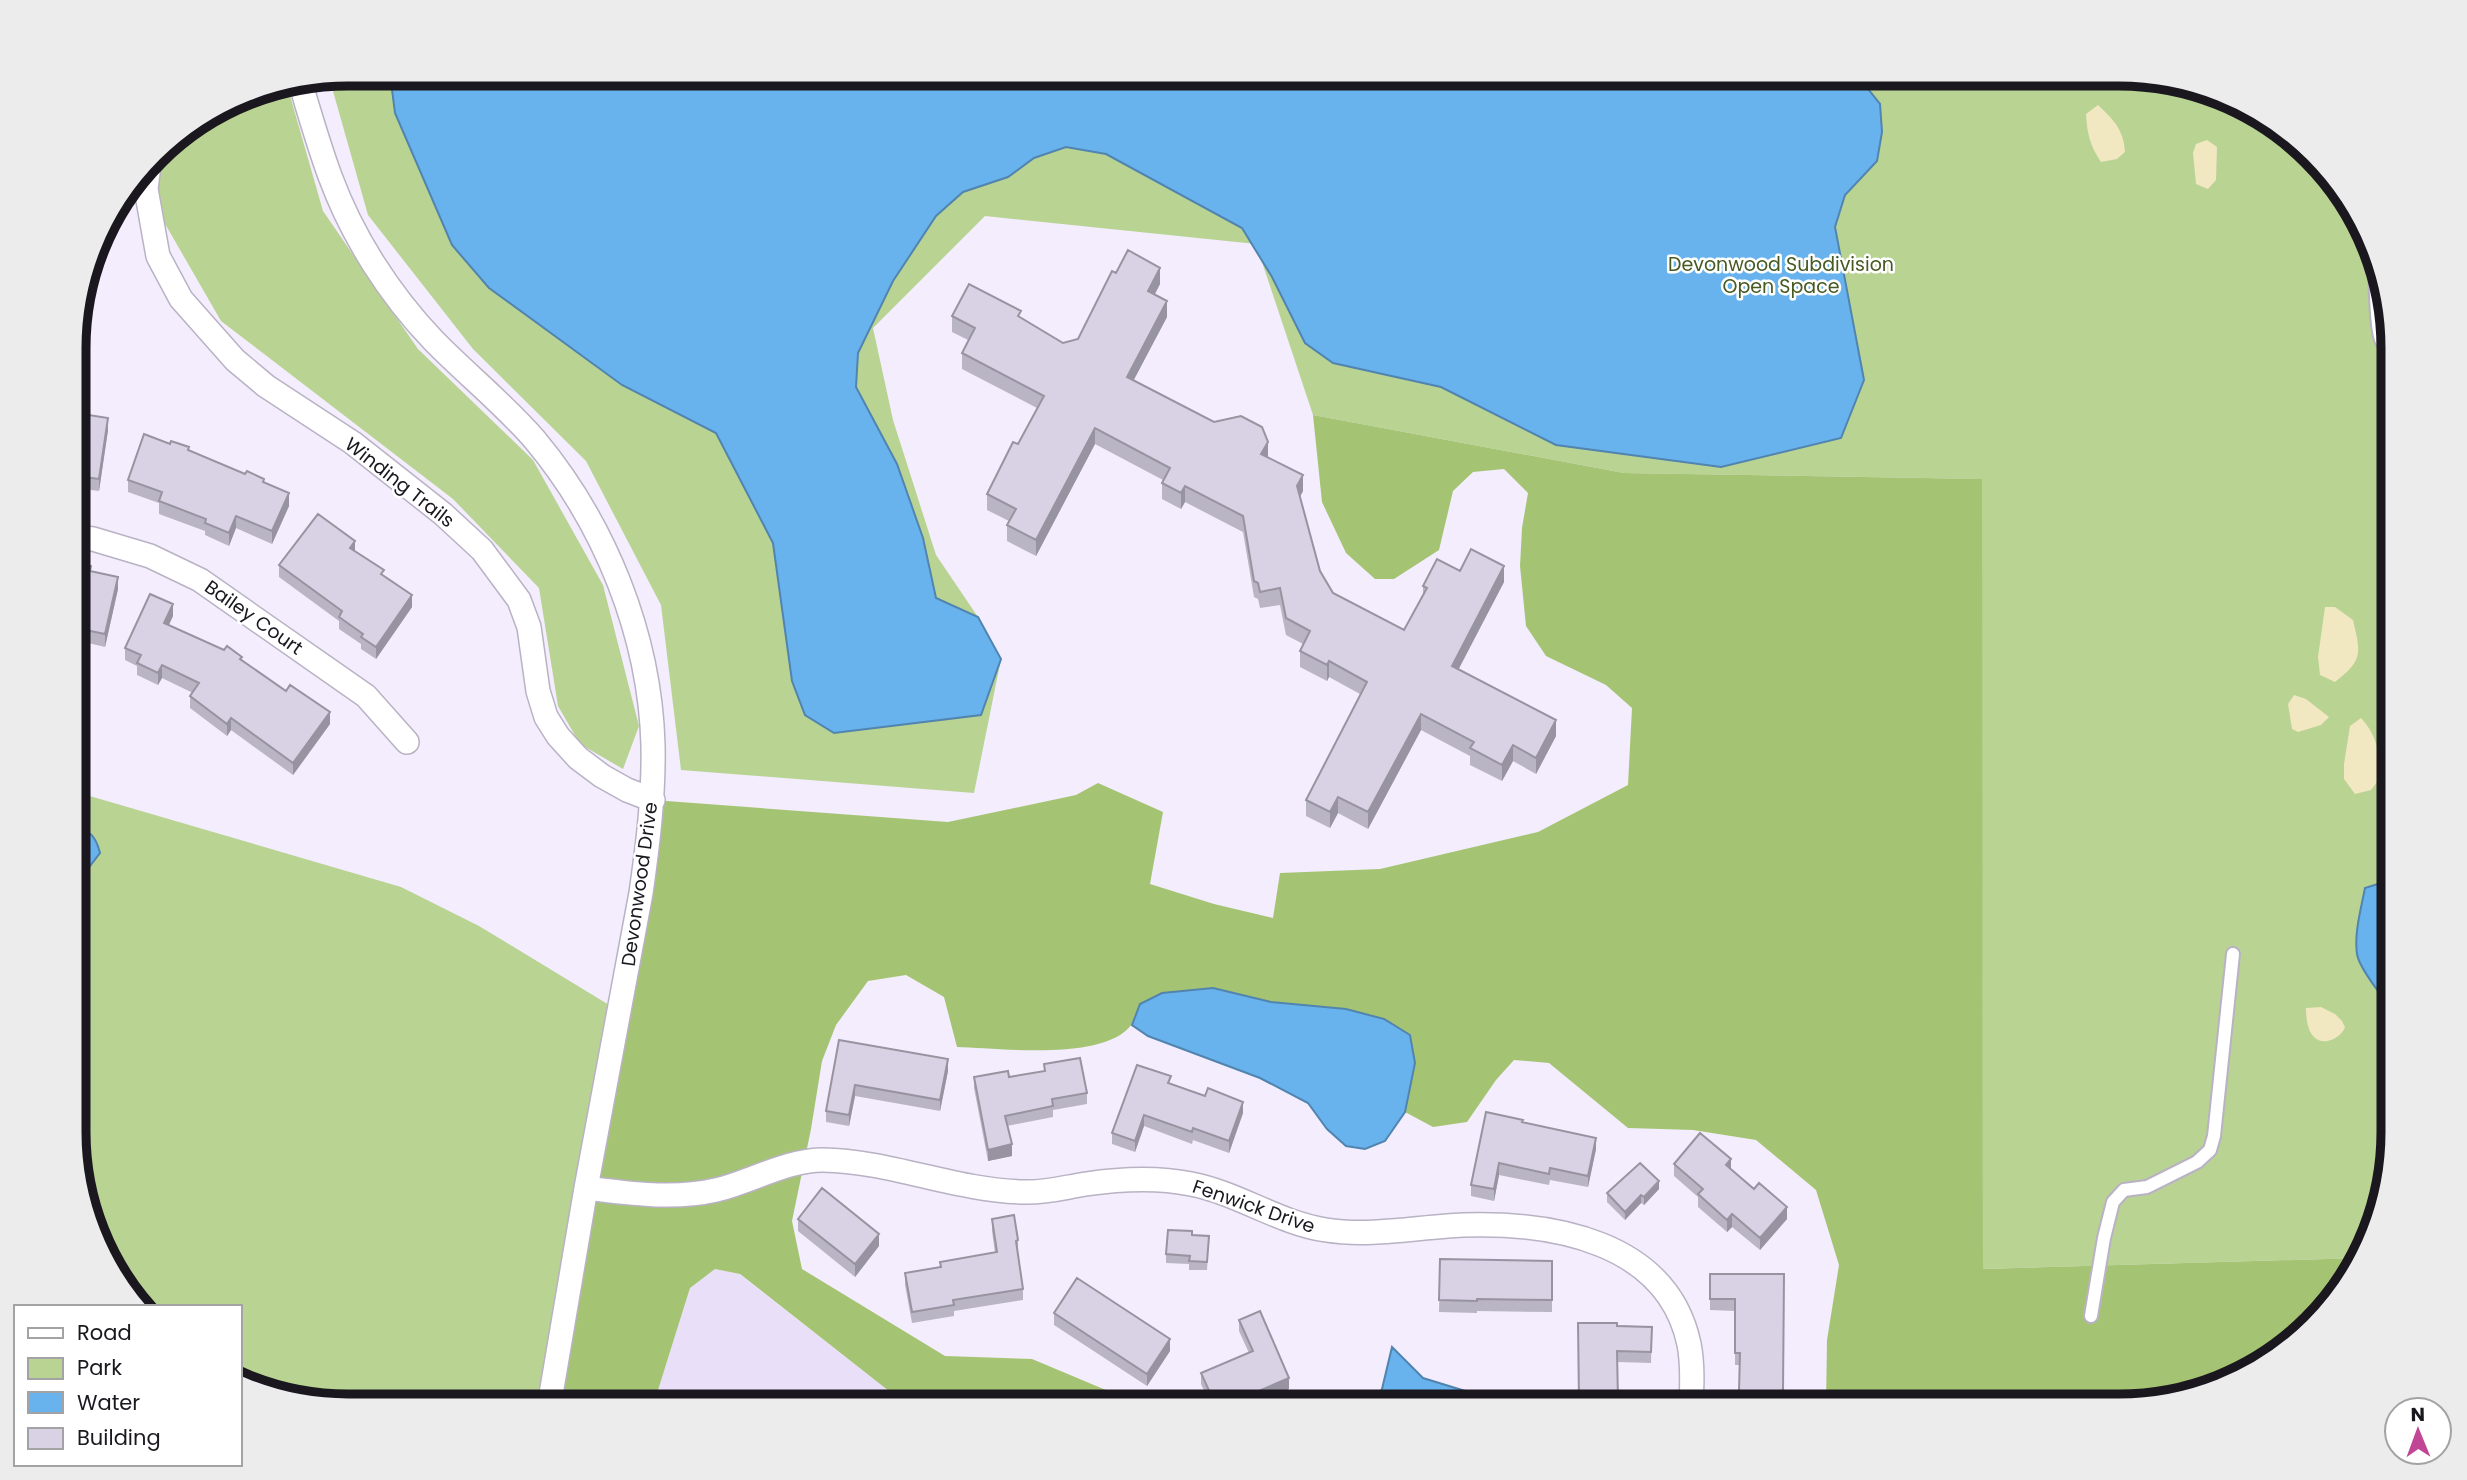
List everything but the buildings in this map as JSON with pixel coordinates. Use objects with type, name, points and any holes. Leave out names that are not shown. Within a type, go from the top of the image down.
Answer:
[{"type":"street","name":"Devonwood Drive","points":[[303,90],[330,177],[351,223],[381,275],[409,313],[534,439],[562,476],[591,523],[617,579],[637,635],[650,710],[653,800],[641,892],[551,1394]]},
{"type":"street","name":"Winding Trails","points":[[147,180],[146,189],[158,256],[181,299],[235,360],[266,386],[353,443],[443,514],[482,550],[519,600],[528,627],[538,691],[546,717],[558,736],[578,758],[602,776],[653,800]]},
{"type":"street","name":"Bailey Court","points":[[86,538],[150,556],[200,580],[366,696],[407,742]]},
{"type":"street","name":"Fenwick Drive","points":[[586,1188],[667,1196],[693,1195],[720,1189],[798,1163],[812,1160],[838,1161],[867,1164],[970,1187],[1023,1192],[1124,1180],[1189,1183],[1220,1191],[1313,1227],[1342,1232],[1491,1225],[1558,1233],[1596,1242],[1621,1254],[1660,1283],[1674,1305],[1689,1343],[1691,1394]]},
{"type":"lane","points":[[2378,307],[2377,335],[2381,341]]},
{"type":"lane","points":[[2091,1316],[2113,1202],[2124,1190],[2147,1187],[2197,1162],[2210,1150],[2214,1136],[2233,954]]},
{"type":"shaded area","points":[[715,1269],[739,1274],[893,1394],[657,1394],[690,1288]]},
{"type":"green space","points":[[332,86],[2137,86],[2187,95],[2235,113],[2265,130],[2305,162],[2337,202],[2367,263],[2381,330],[2381,1150],[2372,1200],[2354,1248],[2348,1258],[1983,1269],[1981,479],[1624,473],[1313,415],[1256,244],[985,216],[873,328],[893,420],[936,555],[978,617],[1001,659],[974,793],[681,770],[661,605],[586,461],[473,349],[368,215]]},
{"type":"green space","points":[[289,93],[323,211],[418,349],[533,460],[603,585],[639,726],[623,769],[580,744],[558,706],[539,588],[453,499],[221,321],[164,222],[155,178],[157,168],[162,162],[202,130],[247,106]]},
{"type":"green space","points":[[1313,415],[1624,473],[1982,479],[1983,1269],[2348,1258],[2327,1292],[2305,1318],[2265,1350],[2220,1374],[2171,1389],[2137,1394],[1826,1394],[1827,1340],[1839,1265],[1816,1190],[1756,1140],[1693,1130],[1628,1128],[1549,1063],[1514,1060],[1496,1080],[1467,1122],[1433,1127],[1405,1112],[1415,1063],[1384,1019],[1346,1009],[1271,1002],[1213,988],[1162,993],[1140,1004],[1132,1024],[1118,1036],[1099,1044],[1050,1050],[957,1047],[944,997],[906,975],[868,981],[836,1025],[822,1061],[792,1221],[802,1269],[945,1356],[1032,1359],[1115,1394],[893,1394],[740,1274],[715,1269],[690,1288],[657,1394],[551,1394],[653,800],[948,822],[1076,795],[1098,783],[1163,812],[1150,884],[1214,904],[1273,918],[1280,873],[1380,869],[1538,832],[1628,785],[1632,708],[1606,685],[1546,656],[1526,626],[1520,566],[1522,528],[1528,493],[1504,469],[1473,472],[1453,491],[1439,550],[1394,579],[1375,579],[1346,553],[1322,502]]},
{"type":"green space","points":[[86,795],[401,887],[479,926],[619,1011],[551,1394],[330,1394],[296,1389],[242,1372],[242,1305],[151,1305],[140,1292],[106,1233],[91,1184],[86,1150],[86,871],[100,853],[90,831],[86,829]]},
{"type":"sand","points":[[2098,105],[2120,131],[2125,152],[2117,159],[2101,162],[2092,145],[2086,114]]},
{"type":"sand","points":[[2207,140],[2217,147],[2216,180],[2208,189],[2196,184],[2193,153],[2196,144]]},
{"type":"sand","points":[[2325,607],[2335,607],[2353,620],[2357,641],[2358,656],[2355,662],[2335,682],[2320,675],[2318,657]]},
{"type":"sand","points":[[2294,695],[2306,699],[2329,717],[2321,725],[2298,732],[2292,729],[2288,704]]},
{"type":"sand","points":[[2361,718],[2374,739],[2381,777],[2371,790],[2355,794],[2344,779],[2344,764],[2350,726]]},
{"type":"sand","points":[[2321,1007],[2335,1014],[2345,1027],[2340,1035],[2331,1040],[2317,1039],[2308,1026],[2306,1008]]},
{"type":"water","name":"Devonwood Subdivision Open Space","points":[[392,86],[1866,86],[1880,104],[1882,132],[1877,161],[1845,195],[1835,227],[1864,380],[1841,438],[1721,467],[1556,445],[1441,387],[1333,363],[1305,343],[1272,277],[1242,228],[1106,154],[1066,147],[1034,158],[1008,177],[963,192],[936,216],[893,281],[858,353],[856,387],[897,464],[923,538],[936,598],[978,617],[1001,659],[981,715],[834,733],[805,715],[792,681],[773,543],[716,433],[622,385],[489,288],[452,245],[395,113]]},
{"type":"water","points":[[86,830],[97,843],[100,853],[86,871]]},
{"type":"water","points":[[2381,883],[2381,995],[2362,967],[2357,954],[2358,921],[2365,888]]},
{"type":"water","points":[[1213,988],[1271,1002],[1346,1009],[1384,1019],[1410,1035],[1415,1063],[1405,1112],[1385,1141],[1365,1149],[1346,1146],[1327,1129],[1308,1103],[1260,1078],[1148,1036],[1132,1025],[1140,1004],[1162,993]]},
{"type":"water","points":[[1392,1347],[1423,1378],[1475,1394],[1378,1394],[1382,1389]]}]
